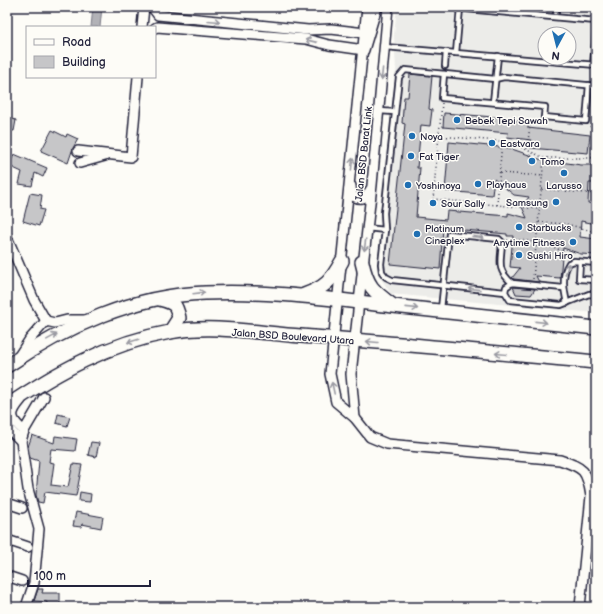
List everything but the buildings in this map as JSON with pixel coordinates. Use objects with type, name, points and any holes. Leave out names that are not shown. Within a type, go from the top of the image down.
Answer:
[{"type":"main road","points":[[303,295],[322,288],[332,279],[342,261]]},
{"type":"main road","points":[[362,262],[366,279],[377,294],[394,306]]},
{"type":"main road","points":[[7,366],[61,332],[89,320],[160,299],[203,293],[303,295],[596,328]]},
{"type":"main road","points":[[160,299],[174,303],[177,308],[179,318],[170,332]]},
{"type":"main road","name":"Jalan BSD Boulevard Utara","points":[[7,406],[73,365],[101,352],[134,341],[170,332],[203,329],[334,338],[596,362]]},
{"type":"street","points":[[142,26],[144,7]]},
{"type":"street","points":[[152,7],[158,15],[156,27],[306,39],[329,45],[364,50],[377,7]]},
{"type":"street","name":"Jalan BSD Barat Link","points":[[367,7],[364,50],[330,374],[336,402],[355,418],[370,437],[387,444],[560,460],[580,466],[588,481],[591,496],[580,607]]},
{"type":"street","name":"Jalan BSD Barat Link","points":[[355,418],[351,374],[362,262],[372,184],[388,7]]},
{"type":"street","points":[[158,15],[308,30],[331,29],[365,33]]},
{"type":"street","points":[[329,45],[331,29]]},
{"type":"street","points":[[78,152],[131,157],[138,78]]},
{"type":"street","points":[[80,163],[110,155]]},
{"type":"street","points":[[350,182],[352,196],[359,199],[363,199],[368,195],[372,184]]},
{"type":"street","points":[[7,237],[34,300],[46,321],[55,323],[67,320],[89,320]]},
{"type":"street","points":[[19,358],[30,339],[46,321]]},
{"type":"street","points":[[24,431],[14,423],[12,416],[14,408],[28,392]]},
{"type":"street","points":[[26,607],[34,583],[39,529],[28,489],[21,441],[24,431],[44,397]]},
{"type":"street","points":[[7,427],[21,441]]},
{"type":"street","points":[[7,503],[22,508]]},
{"type":"street","points":[[7,540],[28,547]]},
{"type":"street","points":[[7,576],[22,581]]},
{"type":"lane","points":[[445,7],[596,21]]},
{"type":"lane","points":[[456,53],[460,8]]},
{"type":"lane","points":[[385,47],[595,65],[596,32]]},
{"type":"lane","points":[[444,66],[446,52]]},
{"type":"lane","points":[[493,102],[498,56]]},
{"type":"lane","points":[[505,292],[392,280],[386,278],[382,272],[381,264],[385,230],[384,214],[399,77],[405,70],[496,79],[504,77],[596,86]]},
{"type":"lane","points":[[444,74],[442,98],[545,107],[544,117],[586,121],[589,85]]},
{"type":"lane","points":[[379,111],[395,112]]},
{"type":"lane","points":[[367,228],[385,230]]},
{"type":"lane","points":[[441,311],[449,234],[499,239],[502,242],[500,270],[512,283],[563,288]]},
{"type":"lane","points":[[567,303],[563,288],[566,267],[569,262],[596,263]]},
{"type":"lane","points":[[580,262],[579,279],[596,280]]},
{"type":"lane","points":[[512,283],[506,287],[505,292],[510,300],[561,304],[589,294],[596,295]]},
{"type":"path","points":[[442,98],[433,199],[540,209]]},
{"type":"path","points":[[527,150],[530,126],[544,117]]},
{"type":"path","points":[[586,121],[594,132],[592,158]]},
{"type":"path","points":[[439,136],[510,142],[544,158],[596,158]]},
{"type":"path","points":[[497,205],[502,141]]},
{"type":"path","points":[[533,285],[544,158]]},
{"type":"path","points":[[500,173],[543,176]]},
{"type":"path","points":[[542,189],[596,194]]},
{"type":"path","points":[[539,222],[566,224],[596,232]]},
{"type":"path","points":[[502,242],[508,240],[537,242],[565,252],[574,261]]},
{"type":"shaded area","points":[[93,7],[102,7],[100,26],[91,26]]},
{"type":"shaded area","name":"Eastvara","points":[[397,7],[579,7],[596,9],[596,313],[391,294],[378,274],[381,239],[379,217],[396,70],[394,35]]},
{"type":"place","name":"Bebek Tepi Sawah","points":[[457,120]]},
{"type":"place","name":"Noya","points":[[412,136]]},
{"type":"place","name":"Eastvara","points":[[492,143]]},
{"type":"place","name":"Fat Tiger","points":[[411,156]]},
{"type":"place","name":"Tomo","points":[[532,161]]},
{"type":"place","name":"Larusso","points":[[564,173]]},
{"type":"place","name":"Playhaus","points":[[478,184]]},
{"type":"place","name":"Yoshinoya","points":[[408,185]]},
{"type":"place","name":"Samsung","points":[[556,202]]},
{"type":"place","name":"Sour Sally","points":[[433,203]]},
{"type":"place","name":"Starbucks","points":[[519,227]]},
{"type":"place","name":"Platinum Cineplex","points":[[417,234]]},
{"type":"place","name":"Anytime Fitness","points":[[573,242]]},
{"type":"place","name":"Sushi Hiro","points":[[519,255]]}]
